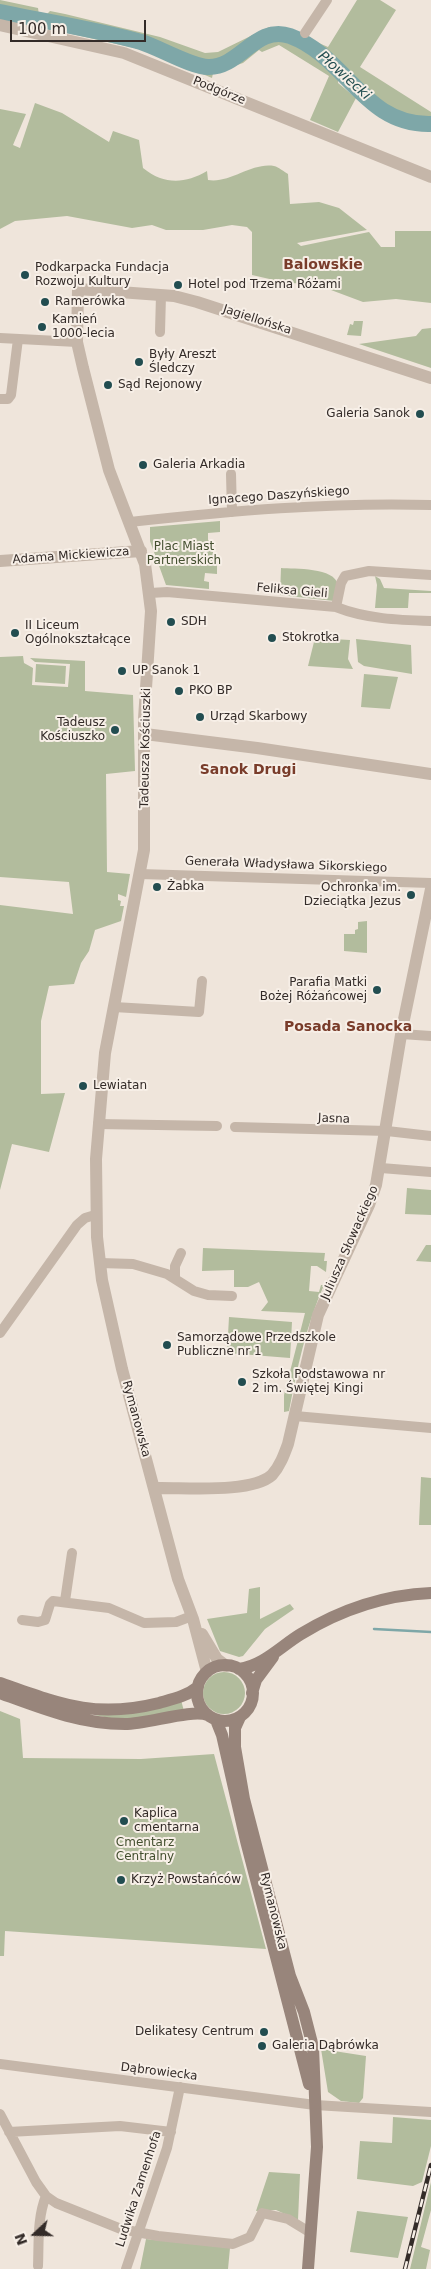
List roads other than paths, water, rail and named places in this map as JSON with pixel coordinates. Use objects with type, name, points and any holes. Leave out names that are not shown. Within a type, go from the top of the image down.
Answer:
[{"type":"main road","points":[[0,1683],[68,1707],[101,1710],[152,1704],[183,1695],[198,1686],[207,1672],[226,1666],[239,1669],[253,1666],[316,1625],[360,1604],[401,1595],[431,1593]]},
{"type":"main road","points":[[0,1693],[56,1713],[97,1724],[144,1723],[193,1713],[212,1718],[232,1720],[240,1716],[249,1706],[259,1674],[278,1651]]},
{"type":"main road","points":[[239,1669],[249,1679],[252,1693]]},
{"type":"main road","points":[[198,1686],[198,1702],[212,1718]]},
{"type":"main road","name":"Rymanowska","points":[[240,1716],[235,1733],[240,1780],[287,1968],[310,2033],[313,2047],[317,2148],[308,2269]]},
{"type":"main road","name":"Rymanowska","points":[[212,1718],[222,1735],[246,1841],[315,2105]]},
{"type":"street","points":[[305,33],[327,0]]},
{"type":"street","name":"Podgórze","points":[[0,25],[124,53],[431,177]]},
{"type":"street","name":"Jagiellońska","points":[[78,289],[161,295],[217,307],[431,378]]},
{"type":"street","name":"Tadeusza Kościuszki","points":[[78,289],[77,342],[102,448],[114,485],[141,551],[150,593],[151,621],[145,734],[144,829],[140,874],[106,1053],[98,1124],[95,1215]]},
{"type":"street","points":[[160,332],[161,295]]},
{"type":"street","points":[[0,338],[77,342]]},
{"type":"street","points":[[4,399],[11,394],[18,339]]},
{"type":"street","points":[[231,474],[232,512]]},
{"type":"street","name":"Ignacego Daszyńskiego","points":[[130,522],[345,504],[431,505]]},
{"type":"street","name":"Adama Mickiewicza","points":[[0,561],[141,551]]},
{"type":"street","points":[[336,607],[341,583],[346,576],[369,572],[431,575]]},
{"type":"street","name":"Feliksa Gieli","points":[[150,593],[167,592],[336,607],[351,614],[378,618],[431,621]]},
{"type":"street","points":[[145,734],[257,748],[431,774]]},
{"type":"street","name":"Generała Władysława Sikorskiego","points":[[140,874],[431,883]]},
{"type":"street","name":"Juliusza Słowackiego","points":[[155,1488],[246,1486],[264,1480],[271,1475],[282,1460],[295,1416],[318,1315],[369,1205],[380,1168],[401,1034],[431,889]]},
{"type":"street","points":[[114,1007],[198,1012],[202,981]]},
{"type":"street","points":[[401,1034],[431,1036]]},
{"type":"street","points":[[98,1124],[217,1126]]},
{"type":"street","name":"Jasna","points":[[235,1127],[387,1131],[431,1136]]},
{"type":"street","points":[[380,1168],[431,1172]]},
{"type":"street","points":[[0,1333],[77,1225],[85,1218],[95,1215]]},
{"type":"street","name":"Rymanowska","points":[[95,1215],[100,1263],[110,1318],[178,1579],[193,1618],[207,1672]]},
{"type":"street","points":[[175,1279],[175,1266],[181,1253]]},
{"type":"street","points":[[100,1263],[133,1264],[166,1274],[201,1293],[232,1296]]},
{"type":"street","points":[[295,1416],[431,1428]]},
{"type":"street","points":[[65,1601],[72,1553]]},
{"type":"street","points":[[22,1620],[38,1622],[45,1620],[50,1604],[53,1601],[109,1608],[144,1623],[176,1622],[193,1618]]},
{"type":"street","name":"Rymanowska","points":[[193,1618],[214,1654],[226,1666]]},
{"type":"street","name":"Dąbrowiecka","points":[[0,2064],[315,2105],[431,2112]]},
{"type":"street","name":"Ludwika Zamenhofa","points":[[126,2269],[137,2233],[150,2201],[171,2132],[180,2087]]},
{"type":"street","points":[[0,2114],[36,2182],[46,2196],[56,2203],[98,2220],[137,2233],[233,2244],[250,2237],[262,2213],[288,2219],[311,2233]]},
{"type":"street","points":[[9,2132],[120,2126],[171,2132]]},
{"type":"street","points":[[38,2266],[41,2206],[46,2196]]},
{"type":"waterway","name":"Płowiecki","points":[[0,12],[124,37],[149,45],[193,64],[208,67],[230,61],[267,36],[278,34],[290,36],[310,46],[327,59],[372,103],[389,114],[408,122],[431,124]]},
{"type":"waterway","points":[[374,1629],[431,1632]]},
{"type":"railway","points":[[405,2269],[431,2165]]},
{"type":"place","name":"Podkarpacka Fundacja Rozwoju Kultury","points":[[25,275]]},
{"type":"place","name":"Hotel pod Trzema Różami","points":[[178,285]]},
{"type":"place","name":"Ramerówka","points":[[45,302]]},
{"type":"place","name":"Kamień 1000-lecia","points":[[42,327]]},
{"type":"place","name":"Były Areszt Śledczy","points":[[139,362]]},
{"type":"place","name":"Sąd Rejonowy","points":[[108,385]]},
{"type":"place","name":"Galeria Sanok","points":[[420,414]]},
{"type":"place","name":"Galeria Arkadia","points":[[143,465]]},
{"type":"place","name":"SDH","points":[[171,622]]},
{"type":"place","name":"II Liceum Ogólnokształcące","points":[[15,633]]},
{"type":"place","name":"Stokrotka","points":[[272,638]]},
{"type":"place","name":"UP Sanok 1","points":[[122,671]]},
{"type":"place","name":"PKO BP","points":[[179,691]]},
{"type":"place","name":"Urząd Skarbowy","points":[[200,717]]},
{"type":"place","name":"Tadeusz Kościuszko","points":[[115,730]]},
{"type":"place","name":"Żabka","points":[[157,887]]},
{"type":"place","name":"Ochronka im. Dzieciątka Jezus","points":[[411,895]]},
{"type":"place","name":"Parafia Matki Bożej Różańcowej","points":[[377,990]]},
{"type":"place","name":"Lewiatan","points":[[83,1086]]},
{"type":"place","name":"Samorządowe Przedszkole Publiczne nr 1","points":[[167,1345]]},
{"type":"place","name":"Szkoła Podstawowa nr 2 im. Świętej Kingi","points":[[242,1382]]},
{"type":"place","name":"Kaplica cmentarna","points":[[124,1821]]},
{"type":"place","name":"Krzyż Powstańców","points":[[121,1880]]},
{"type":"place","name":"Delikatesy Centrum","points":[[264,2032]]},
{"type":"place","name":"Galeria Dąbrówka","points":[[262,2046]]},
{"type":"district","name":"Balowskie","points":[[323,265]]},
{"type":"district","name":"Sanok Drugi","points":[[248,770]]},
{"type":"district","name":"Posada Sanocka","points":[[348,1027]]},
{"type":"park label","name":"Plac Miast Partnerskich","points":[[184,554]]},
{"type":"park label","name":"Cmentarz Centralny","points":[[145,1850]]}]
